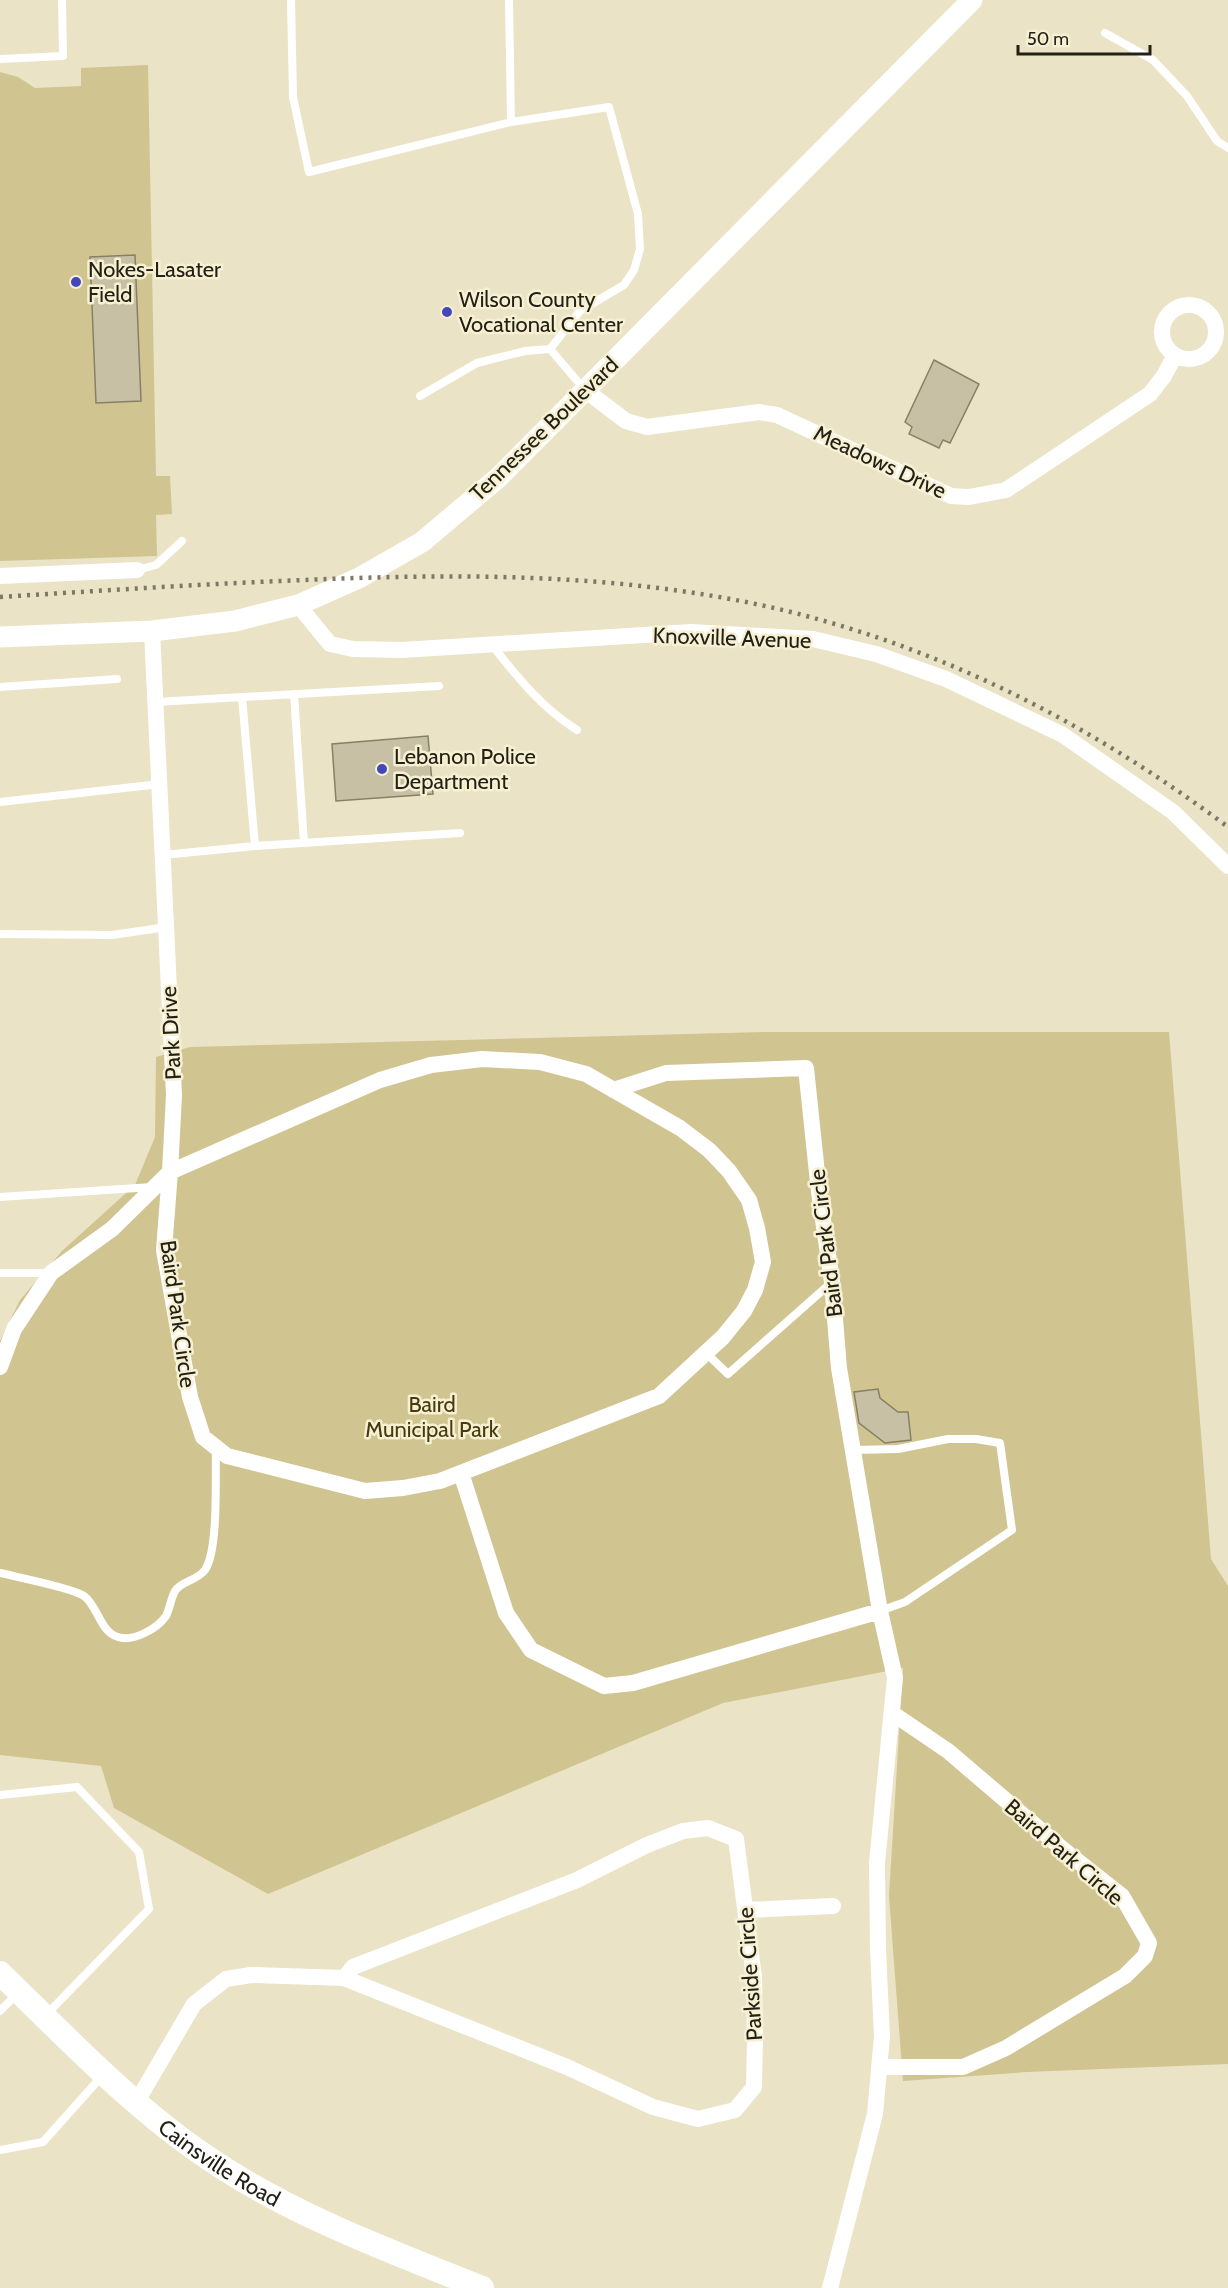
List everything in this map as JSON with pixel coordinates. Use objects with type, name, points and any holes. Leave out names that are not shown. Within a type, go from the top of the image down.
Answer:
[{"type":"main road","name":"Cainsville Road","points":[[0,1973],[136,2103],[211,2160],[269,2195],[331,2226],[482,2288]]},
{"type":"street","name":"Tennessee Boulevard","points":[[0,638],[152,631],[235,621],[298,604],[359,578],[422,542],[499,477],[972,0]]},
{"type":"street","name":"Meadows Drive","points":[[585,390],[626,421],[647,427],[759,412],[777,415],[951,496],[969,497],[1006,490],[1150,394],[1164,376],[1175,355]]},
{"type":"street","points":[[0,576],[137,570]]},
{"type":"street","name":"Knoxville Avenue","points":[[298,604],[330,644],[353,649],[402,650],[692,632],[813,639],[876,654],[946,679],[1063,735],[1173,812],[1228,866]]},
{"type":"street","name":"Park Drive","points":[[152,631],[174,1095],[170,1172]]},
{"type":"street","name":"Baird Park Circle","points":[[482,1059],[540,1062],[586,1074],[613,1090],[680,1128],[709,1150],[729,1171],[749,1200],[757,1227],[763,1262],[755,1290],[744,1311],[723,1337],[659,1396],[440,1481],[412,1487],[365,1491],[227,1456],[203,1437],[190,1396],[164,1250],[170,1172],[380,1080],[431,1065],[482,1059]]},
{"type":"street","name":"Baird Park Circle","points":[[613,1090],[666,1074],[806,1068],[819,1192],[832,1282],[839,1368],[880,1611],[895,1678],[877,1863],[882,2036],[875,2114],[830,2288]]},
{"type":"street","points":[[0,1367],[14,1329],[51,1273],[112,1229],[170,1172]]},
{"type":"street","points":[[461,1473],[506,1613],[531,1650],[604,1686],[633,1683],[880,1611]]},
{"type":"street","name":"Baird Park Circle","points":[[879,2067],[963,2067],[1006,2048],[1125,1976],[1145,1956],[1149,1943],[1122,1896],[1065,1851],[948,1751],[892,1713]]},
{"type":"street","name":"Parkside Circle","points":[[136,2103],[194,2004],[226,1979],[250,1975],[344,1978],[567,2067],[653,2107],[698,2119],[735,2110],[754,2087],[754,1977],[736,1839],[708,1828],[683,1831],[647,1845],[577,1880],[353,1967],[344,1978]]},
{"type":"street","points":[[746,1910],[833,1906]]},
{"type":"lane","points":[[0,59],[63,56],[62,0]]},
{"type":"lane","points":[[291,0],[292,97],[309,172],[511,122],[609,107],[638,214],[640,249],[634,270],[624,285],[580,311],[550,349],[525,351],[477,363],[420,396]]},
{"type":"lane","points":[[509,0],[511,122]]},
{"type":"lane","points":[[1105,33],[1153,60],[1186,96],[1217,141],[1228,148]]},
{"type":"lane","points":[[550,349],[585,390]]},
{"type":"lane","points":[[137,570],[156,565],[182,540]]},
{"type":"lane","points":[[491,644],[518,679],[557,717],[577,730]]},
{"type":"lane","points":[[0,687],[117,679]]},
{"type":"lane","points":[[156,702],[439,686]]},
{"type":"lane","points":[[294,694],[304,843]]},
{"type":"lane","points":[[242,697],[255,846]]},
{"type":"lane","points":[[0,802],[160,784]]},
{"type":"lane","points":[[163,855],[255,846],[460,832]]},
{"type":"lane","points":[[0,934],[112,935],[166,927]]},
{"type":"lane","points":[[0,1197],[155,1186]]},
{"type":"lane","points":[[0,1273],[51,1273]]},
{"type":"lane","points":[[706,1353],[728,1374],[832,1282]]},
{"type":"lane","points":[[853,1450],[898,1449],[948,1439],[975,1438],[1000,1443],[1012,1530],[905,1602],[880,1611]]},
{"type":"lane","points":[[0,1573],[82,1594],[94,1605],[108,1631],[118,1637],[135,1638],[144,1633],[165,1618],[176,1590],[201,1576],[210,1560],[214,1536],[216,1448]]},
{"type":"lane","points":[[0,1795],[77,1787],[139,1852],[149,1909],[45,2017]]},
{"type":"lane","points":[[0,2011],[19,1992]]},
{"type":"lane","points":[[0,2150],[43,2142],[105,2073]]},
{"type":"green space","name":"Nokes-Lasater Field","points":[[148,65],[156,476],[170,476],[172,514],[156,515],[157,556],[0,561],[0,72],[18,77],[35,88],[81,86],[81,68]]},
{"type":"green space","name":"Baird Municipal Park","points":[[765,1032],[1169,1032],[1211,1559],[1228,1586],[1228,2064],[1027,2072],[903,2081],[889,1896],[903,1668],[723,1703],[268,1894],[114,1808],[101,1766],[0,1755],[0,1341],[20,1300],[62,1251],[135,1185],[155,1137],[156,1057],[190,1047]]},
{"type":"building","points":[[135,255],[141,401],[96,403],[90,257]]},
{"type":"building","points":[[934,360],[979,384],[950,443],[943,440],[939,448],[909,434],[912,427],[905,422]]},
{"type":"building","name":"Lebanon Police Department","points":[[428,736],[433,794],[336,801],[332,744]]},
{"type":"building","points":[[878,1389],[880,1398],[898,1412],[908,1412],[911,1440],[885,1443],[859,1423],[854,1392]]},
{"type":"railway","points":[[0,597],[247,583],[445,576],[561,579],[677,590],[734,600],[791,612],[851,629],[966,672],[1074,726],[1126,757],[1228,827]]},
{"type":"place","name":"Nokes-Lasater Field","points":[[76,282]]},
{"type":"place","name":"Wilson County Vocational Center","points":[[447,312]]},
{"type":"place","name":"Lebanon Police Department","points":[[382,769]]}]
